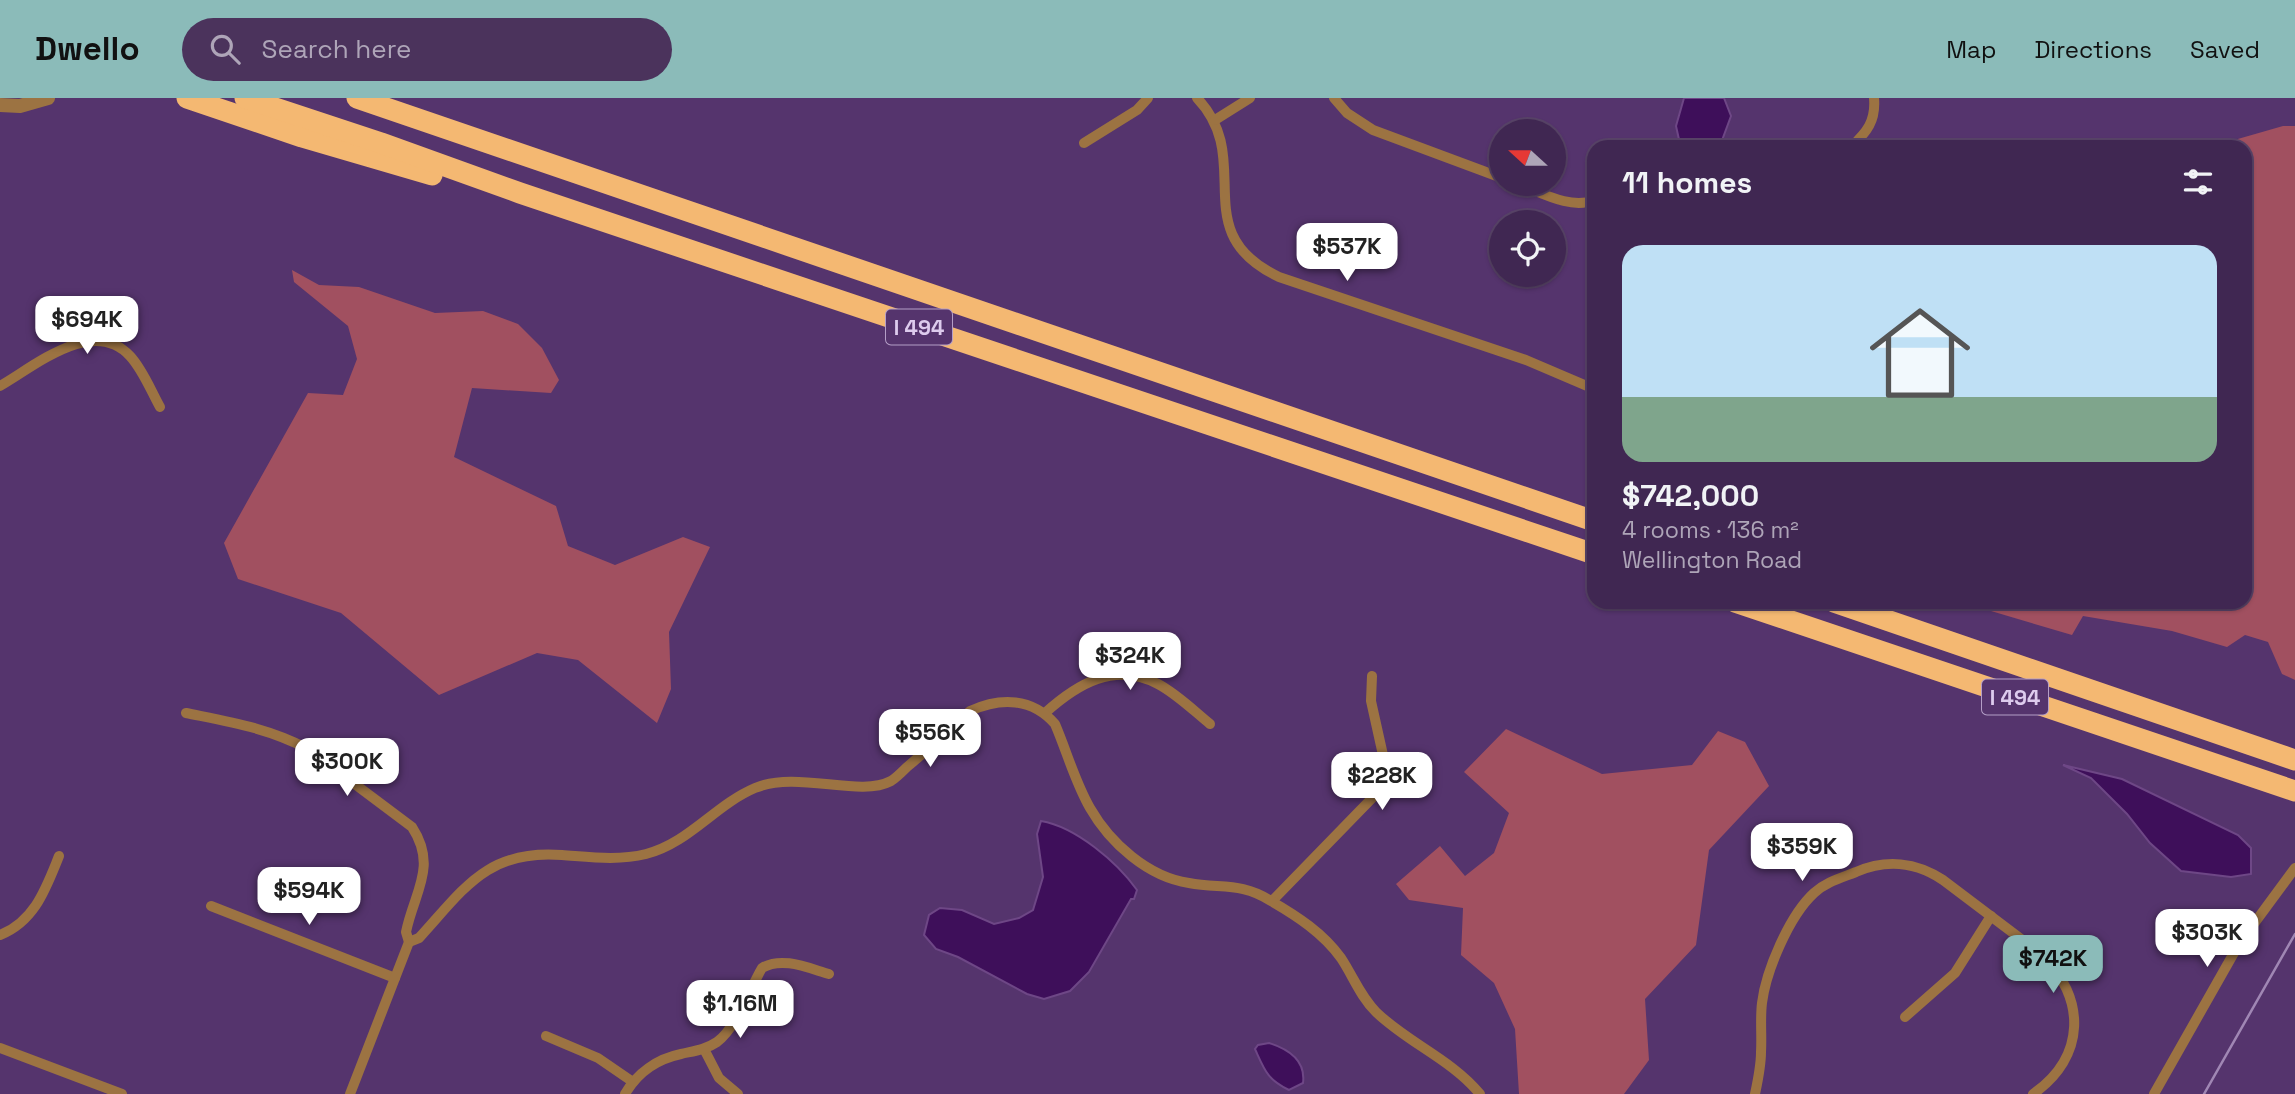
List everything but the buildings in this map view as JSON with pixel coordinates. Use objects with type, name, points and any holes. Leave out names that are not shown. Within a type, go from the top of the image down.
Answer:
[{"type":"highway","points":[[187,98],[302,137],[444,179],[520,193]]},
{"type":"highway","name":"I 494","points":[[245,98],[1587,552]]},
{"type":"highway","name":"I 494","points":[[365,100],[1587,519]]},
{"type":"highway","name":"I 494","points":[[1756,609],[2295,791]]},
{"type":"highway","name":"I 494","points":[[1854,609],[2295,760]]},
{"type":"street","points":[[0,104],[20,106],[48,98]]},
{"type":"street","points":[[1084,143],[1137,110],[1148,98]]},
{"type":"street","points":[[1197,98],[1215,120],[1224,152],[1227,220],[1238,247],[1259,268],[1526,360],[1587,386]]},
{"type":"street","points":[[1215,120],[1250,98]]},
{"type":"street","points":[[1334,98],[1347,113],[1373,130],[1489,173]]},
{"type":"street","points":[[1858,140],[1870,127],[1874,117],[1874,98]]},
{"type":"street","points":[[1552,196],[1587,203]]},
{"type":"street","points":[[0,386],[69,346],[95,340],[121,348],[131,357],[160,407]]},
{"type":"street","points":[[1045,713],[1085,682],[1129,676],[1158,684],[1210,724]]},
{"type":"street","points":[[1272,901],[1379,791],[1385,764],[1371,701],[1372,676]]},
{"type":"street","points":[[409,942],[419,938],[478,875],[511,858],[549,854],[629,858],[669,846],[739,796],[757,787],[796,780],[873,786],[891,781],[964,716],[986,704],[1020,703],[1045,713],[1055,724],[1090,808],[1102,826],[1133,857],[1175,880],[1243,888],[1272,901],[1312,927],[1341,958],[1363,997],[1376,1012],[1450,1064],[1480,1094]]},
{"type":"street","points":[[186,713],[272,732],[307,749],[412,827],[420,839],[425,868],[408,922],[406,932],[409,942],[350,1094]]},
{"type":"street","points":[[0,935],[23,921],[37,905],[59,856]]},
{"type":"street","points":[[1755,1094],[1761,1054],[1762,1003],[1767,979],[1796,918],[1815,892],[1828,883],[1867,867],[1898,863],[1929,871],[2054,967],[2064,982],[2071,999],[2074,1035],[2069,1053],[2048,1083],[2033,1094]]},
{"type":"street","points":[[2154,1094],[2239,944],[2295,868]]},
{"type":"street","points":[[211,906],[395,978]]},
{"type":"street","points":[[1905,1017],[1955,973],[1991,916]]},
{"type":"street","points":[[625,1094],[646,1069],[663,1060],[704,1049],[718,1041],[727,1032],[762,968],[770,964],[789,963],[829,974]]},
{"type":"street","points":[[546,1036],[598,1058],[633,1082]]},
{"type":"street","points":[[0,1048],[121,1094]]},
{"type":"street","points":[[704,1049],[719,1078],[738,1094]]},
{"type":"shaded area","points":[[1684,98],[1724,98],[1731,116],[1722,140],[1679,140],[1676,126]]},
{"type":"shaded area","points":[[2283,126],[2295,126],[2295,680],[2282,674],[2268,642],[2245,635],[2227,647],[2172,631],[2083,616],[2072,635],[1984,609],[2252,609],[2252,140],[2234,140]]},
{"type":"shaded area","points":[[292,270],[319,285],[359,287],[435,313],[483,311],[518,324],[542,348],[559,380],[551,393],[472,388],[454,457],[556,506],[568,546],[615,565],[683,537],[710,547],[669,632],[671,689],[657,723],[578,660],[537,653],[439,695],[341,613],[238,579],[224,543],[308,393],[343,395],[357,359],[348,326],[294,282]]},
{"type":"shaded area","points":[[1506,729],[1602,774],[1692,765],[1718,731],[1745,742],[1769,786],[1709,850],[1696,945],[1645,999],[1649,1060],[1624,1094],[1519,1094],[1515,1029],[1494,983],[1461,955],[1463,908],[1409,900],[1396,884],[1440,846],[1465,876],[1494,853],[1509,813],[1464,772]]},
{"type":"shaded area","points":[[2063,765],[2122,779],[2238,835],[2251,848],[2251,874],[2231,877],[2181,871],[2150,843],[2127,814],[2091,778]]},
{"type":"shaded area","points":[[1041,821],[1068,830],[1095,847],[1137,890],[1089,972],[1070,991],[1044,999],[1027,994],[958,957],[936,949],[924,935],[929,915],[940,908],[962,910],[994,924],[1019,918],[1033,910],[1043,877],[1037,834]]},
{"type":"shaded area","points":[[1269,1043],[1283,1049],[1299,1062],[1303,1083],[1289,1090],[1271,1078],[1255,1049],[1258,1045]]},
{"type":"railway","points":[[2204,1094],[2295,934]]}]
